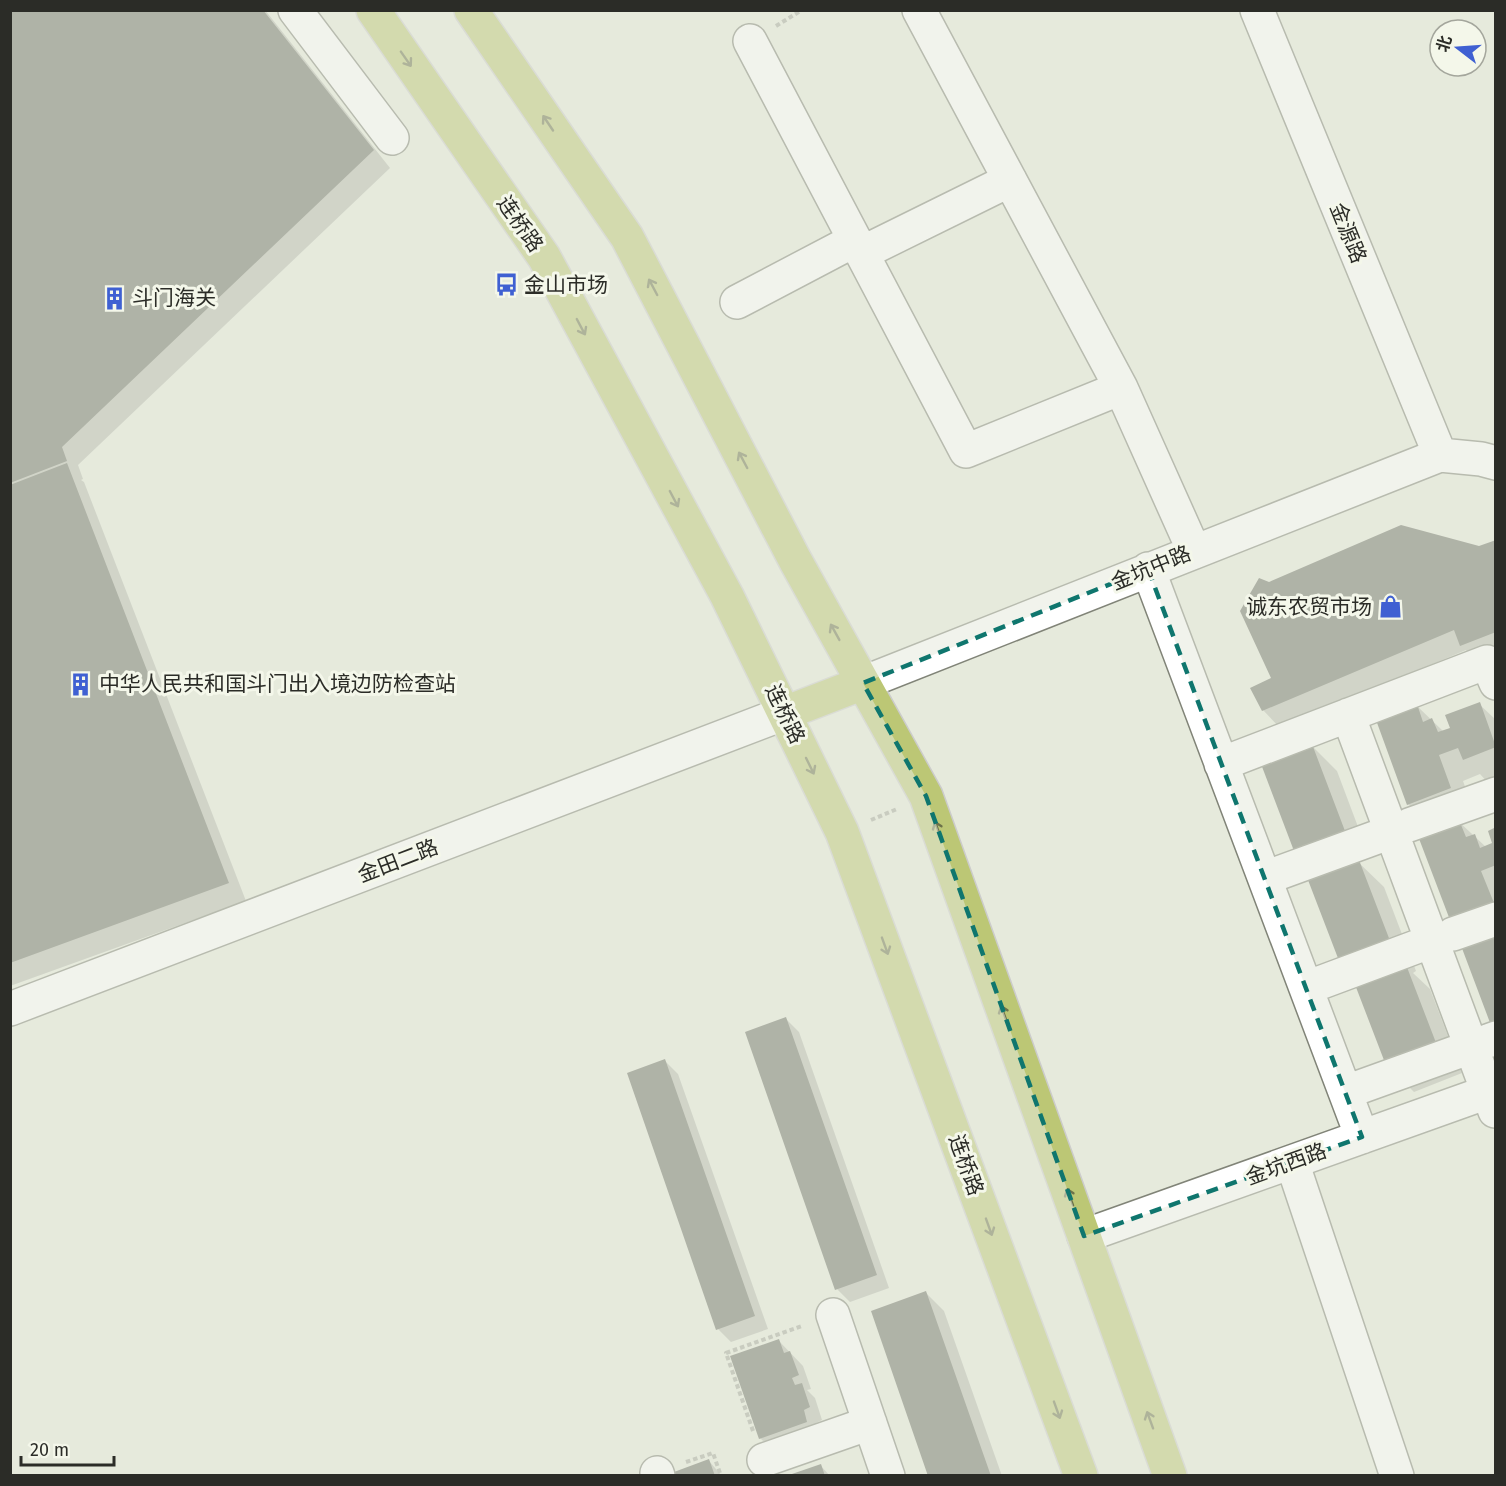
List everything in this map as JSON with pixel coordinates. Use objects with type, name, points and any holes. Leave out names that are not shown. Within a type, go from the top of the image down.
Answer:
[{"type":"main road","name":"连桥路","points":[[373,10],[544,257],[727,596],[842,832],[1081,1476]]},
{"type":"main road","points":[[471,10],[627,237],[790,550],[926,796],[1170,1476]]},
{"type":"main road","points":[[785,714],[863,683]]},
{"type":"street","points":[[295,10],[392,138]]},
{"type":"street","points":[[919,10],[1121,388],[1194,551]]},
{"type":"street","name":"金源路","points":[[1257,10],[1440,454]]},
{"type":"street","points":[[750,41],[966,451],[1121,388]]},
{"type":"street","points":[[737,302],[1010,180]]},
{"type":"street","points":[[1440,454],[1481,459],[1496,464]]},
{"type":"street","name":"金坑中路","points":[[863,683],[1440,454]]},
{"type":"street","points":[[1148,569],[1362,1137]]},
{"type":"street","points":[[1221,764],[1487,662],[1496,683]]},
{"type":"street","name":"金田二路","points":[[10,1009],[785,714]]},
{"type":"street","points":[[1348,715],[1400,828],[1483,1043],[1493,1098]]},
{"type":"street","points":[[1265,878],[1496,794]]},
{"type":"street","points":[[1306,988],[1496,919]]},
{"type":"street","points":[[1346,1092],[1483,1043]]},
{"type":"street","name":"金坑西路","points":[[1084,1236],[1362,1137],[1493,1098]]},
{"type":"street","points":[[1292,1162],[1396,1476]]},
{"type":"street","points":[[833,1315],[888,1476]]},
{"type":"street","points":[[764,1460],[870,1423]]},
{"type":"path","points":[[842,832],[926,796]]},
{"type":"path","points":[[764,1460],[726,1353],[833,1315]]},
{"type":"path","points":[[658,1474],[713,1453],[721,1476]]},
{"type":"highlighted area","points":[[1148,569],[1362,1137],[1084,1236],[926,796],[863,683]]},
{"type":"building","name":"斗门海关","points":[[10,10],[263,10],[374,150],[62,447],[67,461],[10,483]]},
{"type":"building","name":"中华人民共和国斗门出入境边防检查站","points":[[67,463],[229,883],[10,963],[10,485]]},
{"type":"building","points":[[1401,525],[1479,546],[1496,540],[1496,632],[1460,646],[1454,630],[1262,711],[1250,688],[1271,678],[1240,611],[1259,578],[1269,582]]},
{"type":"building","points":[[1480,702],[1496,747],[1463,760],[1458,748],[1439,755],[1451,788],[1407,805],[1376,720],[1417,704],[1423,722],[1432,718],[1438,732],[1450,728],[1445,715]]},
{"type":"building","points":[[1312,744],[1345,831],[1294,851],[1261,764]]},
{"type":"building","points":[[1459,820],[1466,837],[1475,834],[1480,848],[1492,843],[1488,831],[1496,827],[1496,865],[1481,871],[1494,903],[1450,920],[1418,836]]},
{"type":"building","points":[[1359,860],[1392,946],[1341,966],[1308,880]]},
{"type":"building","points":[[1496,930],[1496,1026],[1492,1028],[1460,943]]},
{"type":"building","points":[[1405,962],[1438,1048],[1387,1068],[1354,982]]},
{"type":"building","points":[[786,1017],[877,1275],[835,1290],[745,1032]]},
{"type":"building","points":[[665,1059],[755,1316],[716,1330],[627,1073]]},
{"type":"building","points":[[926,1291],[991,1476],[928,1476],[871,1311]]},
{"type":"building","points":[[779,1339],[784,1353],[790,1351],[799,1375],[792,1378],[795,1385],[802,1383],[810,1407],[804,1410],[807,1422],[759,1439],[730,1356]]},
{"type":"building","points":[[709,1459],[715,1476],[675,1476],[674,1472]]},
{"type":"building","points":[[821,1464],[825,1476],[789,1476],[789,1475]]},
{"type":"place","name":"金山市场","points":[[506,285]]},
{"type":"place","name":"斗门海关","points":[[114,298]]},
{"type":"place","name":"诚东农贸市场","points":[[1390,607]]},
{"type":"place","name":"中华人民共和国斗门出入境边防检查站","points":[[81,684]]}]
